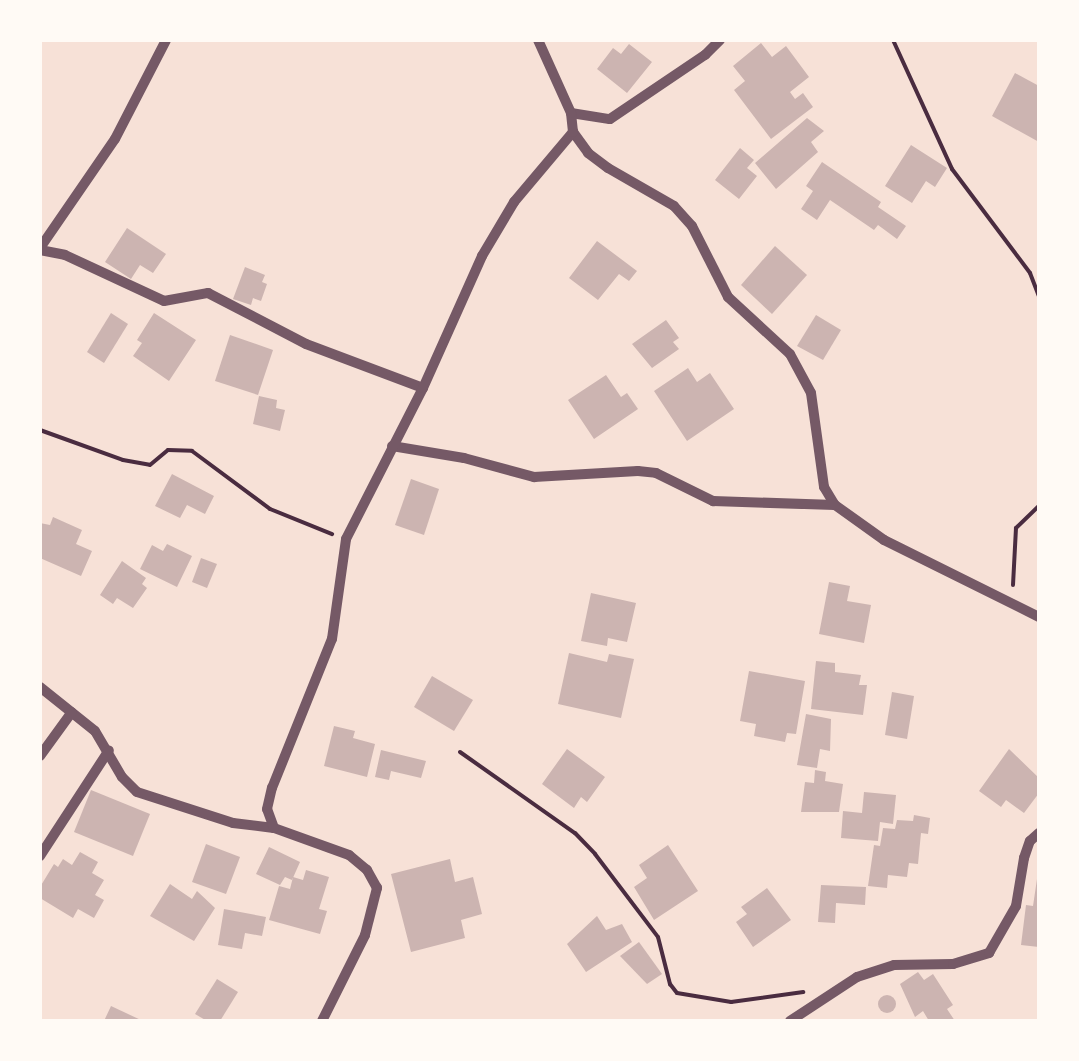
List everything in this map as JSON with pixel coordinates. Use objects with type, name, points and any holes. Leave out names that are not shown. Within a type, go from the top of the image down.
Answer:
[{"type":"street","points":[[166,40],[115,139],[40,249],[65,255],[164,301],[208,293],[306,344],[423,388]]},
{"type":"street","points":[[538,40],[571,113],[573,132],[598,160],[674,206],[692,226],[728,297],[790,354],[811,393],[824,487],[835,505],[884,540],[1039,618]]},
{"type":"street","points":[[571,113],[610,118],[705,55],[720,40]]},
{"type":"street","points":[[274,828],[267,809],[272,788],[332,638],[346,539],[423,388],[482,256],[514,202],[573,132]]},
{"type":"street","points":[[392,446],[558,480],[638,471],[656,474],[713,501],[835,505]]},
{"type":"street","points":[[40,687],[72,712],[109,750],[122,777],[156,802],[233,824],[274,828],[349,855],[367,870],[376,888],[365,934],[322,1021]]},
{"type":"street","points":[[40,756],[72,712]]},
{"type":"street","points":[[40,856],[109,750]]},
{"type":"street","points":[[790,1021],[832,990],[894,965],[953,964],[989,953],[1016,906],[1024,858],[1030,841],[1039,833]]},
{"type":"path","points":[[893,40],[952,170],[1030,273],[1039,296]]},
{"type":"path","points":[[1039,306],[1039,318]]},
{"type":"path","points":[[1039,400],[1039,414]]},
{"type":"path","points":[[40,430],[123,460],[150,465],[168,450],[192,451],[270,510],[346,539]]},
{"type":"path","points":[[1011,604],[1016,528],[1039,506]]},
{"type":"path","points":[[460,752],[575,834],[595,854],[658,937],[670,984],[677,993],[732,1002],[832,990]]},
{"type":"building","points":[[761,43],[772,57],[786,46],[809,77],[790,92],[795,99],[803,93],[813,107],[771,139],[734,90],[745,81],[733,66]]},
{"type":"building","points":[[629,44],[652,62],[627,93],[597,69],[613,48],[621,54]]},
{"type":"building","points":[[1015,73],[1039,86],[1039,142],[992,116]]},
{"type":"building","points":[[807,118],[824,131],[811,142],[818,152],[776,189],[755,163]]},
{"type":"building","points":[[911,145],[947,168],[935,187],[926,181],[912,203],[885,186]]},
{"type":"building","points":[[740,148],[754,160],[747,168],[757,176],[739,199],[715,180]]},
{"type":"building","points":[[822,162],[881,202],[878,207],[906,226],[897,239],[878,225],[874,230],[830,200],[817,220],[801,209],[813,191],[806,186]]},
{"type":"building","points":[[127,228],[166,254],[153,273],[140,265],[131,279],[105,262]]},
{"type":"building","points":[[597,241],[637,271],[629,281],[619,274],[598,300],[569,278]]},
{"type":"building","points":[[775,246],[807,275],[772,314],[741,285]]},
{"type":"building","points":[[245,267],[265,275],[262,282],[267,284],[261,301],[253,298],[251,305],[233,299]]},
{"type":"building","points":[[111,313],[128,324],[104,363],[87,352]]},
{"type":"building","points":[[154,313],[196,340],[169,381],[133,356],[142,343],[137,340]]},
{"type":"building","points":[[816,315],[841,330],[823,360],[797,346]]},
{"type":"building","points":[[666,320],[679,338],[673,342],[679,349],[652,368],[632,344]]},
{"type":"building","points":[[230,335],[273,350],[258,395],[215,381]]},
{"type":"building","points":[[688,368],[697,382],[710,373],[734,409],[687,441],[654,391]]},
{"type":"building","points":[[606,375],[621,397],[627,393],[638,409],[594,439],[568,400]]},
{"type":"building","points":[[259,396],[277,400],[276,408],[285,410],[280,431],[253,424]]},
{"type":"building","points":[[172,474],[214,496],[205,514],[187,505],[180,518],[155,506]]},
{"type":"building","points":[[411,479],[439,489],[424,535],[395,525]]},
{"type":"building","points":[[53,517],[82,530],[76,544],[92,551],[81,576],[40,558],[40,523],[50,525]]},
{"type":"building","points":[[167,544],[192,556],[177,587],[140,569],[152,545],[163,551]]},
{"type":"building","points":[[201,558],[217,564],[207,588],[192,582]]},
{"type":"building","points":[[122,561],[146,578],[142,584],[147,588],[133,608],[117,598],[113,604],[100,595]]},
{"type":"building","points":[[829,582],[850,586],[847,601],[871,605],[864,643],[819,634]]},
{"type":"building","points":[[591,593],[636,603],[627,642],[608,638],[607,646],[581,641]]},
{"type":"building","points":[[569,653],[607,662],[609,654],[634,659],[621,718],[558,704]]},
{"type":"building","points":[[816,661],[835,663],[835,672],[861,675],[859,685],[867,685],[863,715],[811,709]]},
{"type":"building","points":[[749,671],[805,681],[796,734],[787,733],[785,742],[754,736],[756,724],[740,721]]},
{"type":"building","points":[[432,676],[473,700],[454,731],[414,707]]},
{"type":"building","points":[[892,692],[914,696],[907,739],[885,735]]},
{"type":"building","points":[[806,714],[831,719],[830,751],[820,749],[817,768],[797,765]]},
{"type":"building","points":[[334,726],[355,731],[353,738],[375,744],[367,777],[324,766]]},
{"type":"building","points":[[567,749],[605,777],[587,802],[581,797],[574,808],[542,784]]},
{"type":"building","points":[[1009,749],[1039,778],[1039,793],[1024,813],[1006,800],[1001,807],[979,791]]},
{"type":"building","points":[[381,750],[426,761],[421,778],[391,771],[389,780],[375,777]]},
{"type":"building","points":[[815,770],[826,772],[825,781],[843,784],[839,812],[801,812],[805,782],[814,783]]},
{"type":"building","points":[[91,790],[150,814],[133,856],[74,832]]},
{"type":"building","points":[[864,792],[896,795],[893,824],[880,822],[878,841],[841,838],[843,811],[862,813]]},
{"type":"building","points":[[914,815],[930,818],[928,834],[921,833],[918,864],[909,863],[907,877],[888,875],[887,888],[868,886],[874,845],[880,846],[883,828],[895,829],[897,820],[913,821]]},
{"type":"building","points":[[206,844],[240,857],[226,894],[192,882]]},
{"type":"building","points":[[668,845],[698,891],[654,920],[634,887],[647,878],[639,865]]},
{"type":"building","points":[[269,847],[300,862],[292,880],[285,877],[280,885],[256,874]]},
{"type":"building","points":[[80,852],[98,862],[92,873],[104,880],[95,895],[104,900],[94,918],[78,909],[73,918],[40,898],[40,887],[54,864],[58,867],[63,859],[72,865]]},
{"type":"building","points":[[450,859],[455,882],[473,877],[482,914],[461,920],[465,938],[411,952],[391,874]]},
{"type":"building","points":[[306,870],[329,877],[319,909],[327,911],[320,934],[269,920],[279,886],[290,889],[293,877],[303,880]]},
{"type":"building","points":[[1037,879],[1039,947],[1021,945],[1026,905],[1033,906]]},
{"type":"building","points":[[170,884],[192,899],[197,891],[215,908],[194,941],[150,916]]},
{"type":"building","points":[[821,885],[866,887],[865,905],[836,903],[835,923],[818,922]]},
{"type":"building","points":[[767,888],[791,920],[753,947],[736,922],[747,914],[741,907]]},
{"type":"building","points":[[224,909],[266,917],[262,936],[245,933],[242,949],[218,945]]},
{"type":"building","points":[[597,916],[606,930],[622,924],[632,942],[586,972],[567,944]]},
{"type":"building","points":[[639,942],[662,974],[647,984],[620,956]]},
{"type":"building","points":[[918,972],[924,980],[933,974],[953,1005],[947,1009],[955,1021],[929,1021],[923,1011],[915,1017],[900,984]]},
{"type":"building","points":[[217,979],[238,992],[220,1021],[207,1021],[195,1014]]},
{"type":"building","points":[[887,995],[896,1004],[887,1013],[878,1004]]},
{"type":"building","points":[[111,1006],[143,1021],[104,1021]]}]
